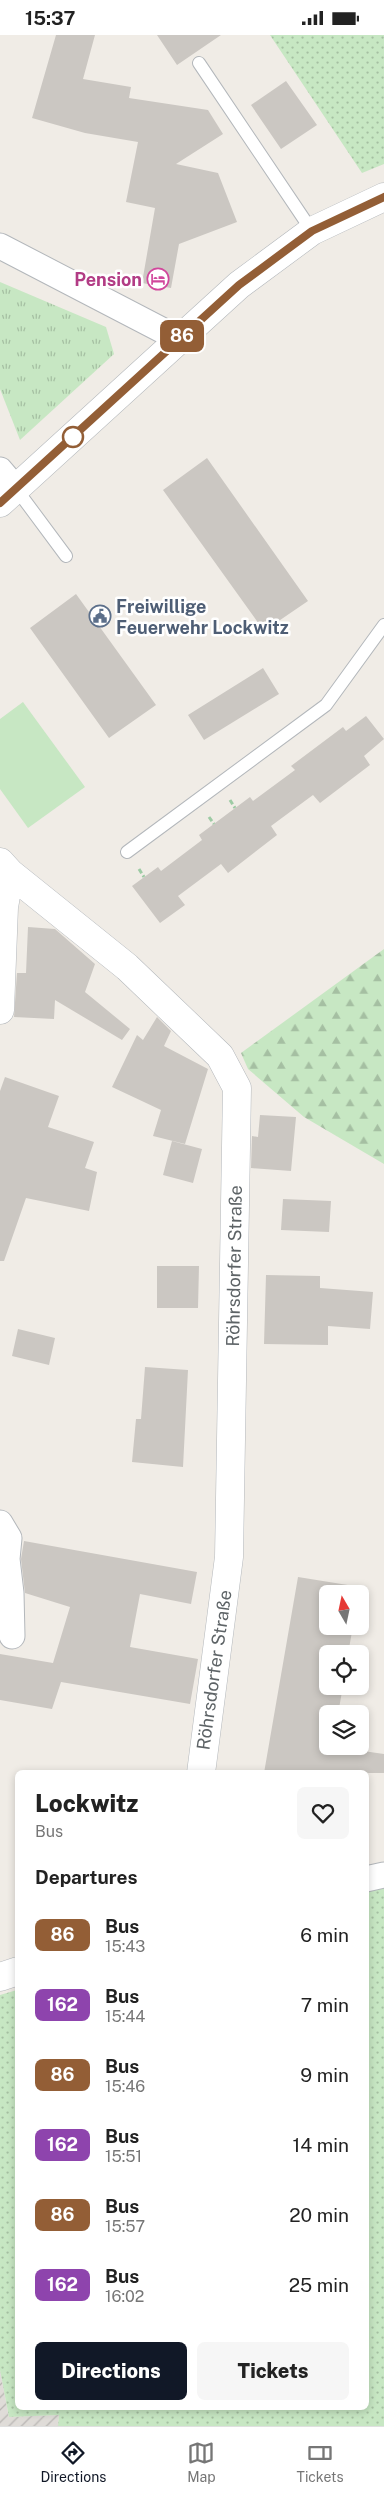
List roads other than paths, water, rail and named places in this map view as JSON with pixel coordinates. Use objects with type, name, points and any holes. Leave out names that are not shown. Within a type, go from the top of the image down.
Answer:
[{"type":"street","points":[[6,488],[239,285],[312,231],[384,197]]},
{"type":"street","points":[[0,247],[179,339]]},
{"type":"street","points":[[0,1010],[5,867]]},
{"type":"street","name":"Röhrsdorfer Straße","points":[[5,867],[127,967],[220,1056],[236,1088],[229,1557],[201,1770]]},
{"type":"street","points":[[0,1523],[9,1538],[7,1559],[11,1593],[12,1637]]},
{"type":"street","points":[[369,1878],[384,1875]]},
{"type":"street","points":[[0,1977],[15,1972]]},
{"type":"lane","points":[[199,63],[312,231]]},
{"type":"lane","points":[[6,488],[66,556]]},
{"type":"lane","points":[[127,852],[326,705],[384,625]]},
{"type":"place","name":"Pension","points":[[158,279]]},
{"type":"place","name":"Freiwillige Feuerwehr Lockwitz","points":[[100,616]]}]
